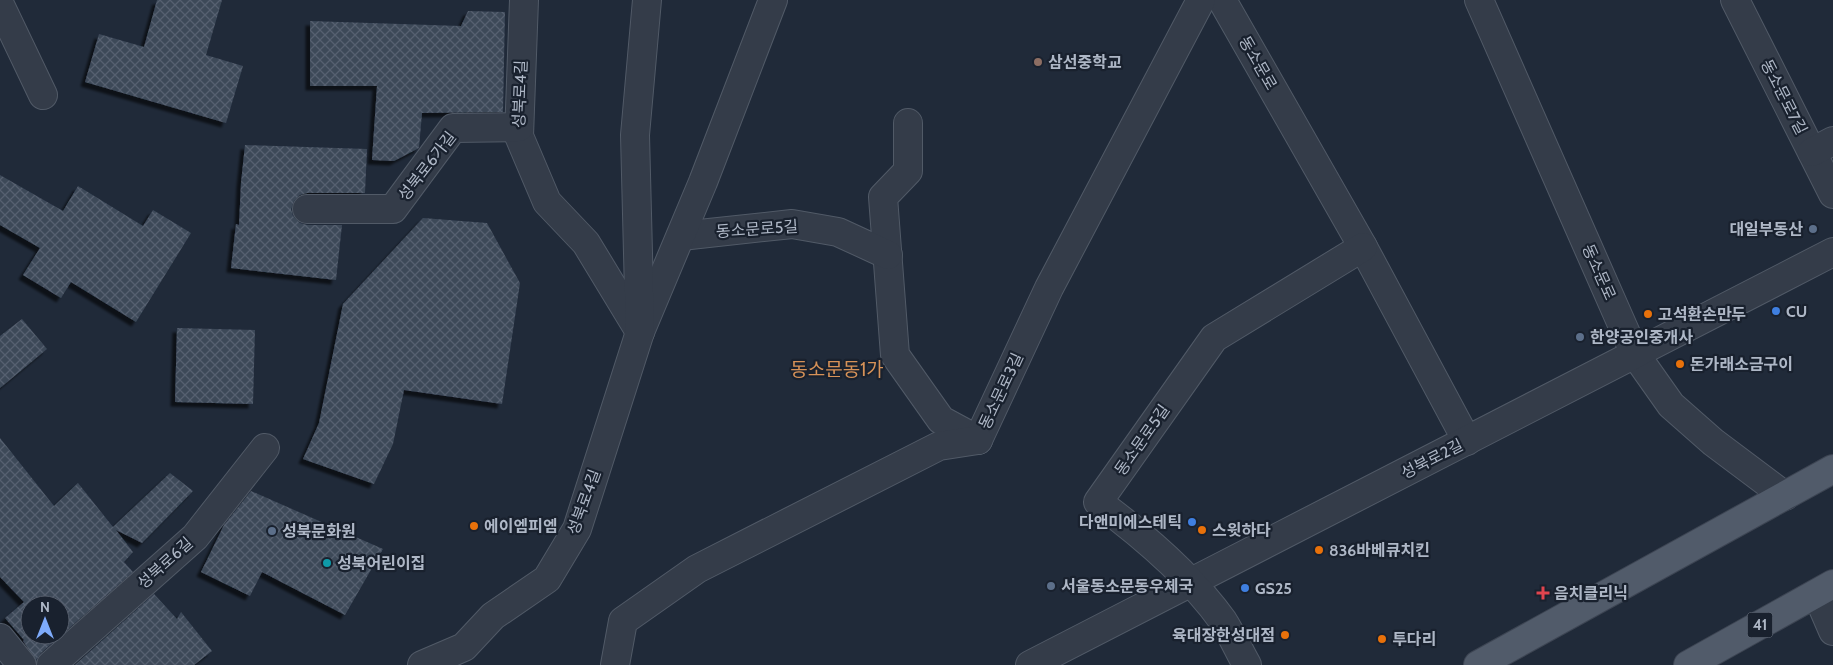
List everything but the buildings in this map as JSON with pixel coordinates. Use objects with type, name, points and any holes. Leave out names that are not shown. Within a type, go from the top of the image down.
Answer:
[{"type":"main road","points":[[1478,665],[1833,470]]},
{"type":"main road","name":"41","points":[[1688,665],[1825,589]]},
{"type":"street","name":"성북로4길","points":[[524,0],[519,136],[547,202],[586,243],[640,332]]},
{"type":"street","name":"성북로4길","points":[[422,665],[464,646],[493,616],[547,579],[577,529],[640,332],[636,135],[647,0]]},
{"type":"street","points":[[640,332],[703,182],[773,0]]},
{"type":"street","name":"동소문로3길","points":[[615,665],[623,621],[697,569],[939,446],[978,440],[1049,288],[1201,0]]},
{"type":"street","name":"동소문로","points":[[1222,0],[1363,247],[1467,441]]},
{"type":"street","name":"동소문로","points":[[1479,0],[1635,354],[1671,405],[1713,442],[1785,496]]},
{"type":"street","name":"동소문로7길","points":[[1735,0],[1822,146],[1833,194]]},
{"type":"street","points":[[0,5],[44,95]]},
{"type":"street","points":[[908,123],[908,171],[883,197],[895,355],[940,420],[978,440]]},
{"type":"street","name":"성북로6가길","points":[[307,210],[393,209],[454,128],[519,127]]},
{"type":"street","name":"동소문로5길","points":[[681,236],[792,224],[838,232],[888,255]]},
{"type":"street","name":"동소문로5길","points":[[1247,665],[1223,622],[1191,582],[1130,526],[1098,502],[1214,338],[1363,247]]},
{"type":"street","name":"성북로2길","points":[[1030,665],[1833,252]]},
{"type":"street","name":"성북로6길","points":[[51,665],[195,537],[265,448]]},
{"type":"street","points":[[1825,589],[1833,632]]},
{"type":"street","points":[[0,638],[22,665]]},
{"type":"place","name":"삼선중학교","points":[[1038,62]]},
{"type":"place","name":"대일부동산","points":[[1813,229]]},
{"type":"place","name":"CU","points":[[1776,311]]},
{"type":"place","name":"고석환손만두","points":[[1648,314]]},
{"type":"place","name":"한양공인중개사","points":[[1580,337]]},
{"type":"place","name":"돈가래소금구이","points":[[1680,364]]},
{"type":"place","name":"다앤미에스테틱","points":[[1192,522]]},
{"type":"place","name":"에이엠피엠","points":[[474,526]]},
{"type":"place","name":"스윗하다","points":[[1202,530]]},
{"type":"place","name":"성북문화원","points":[[272,531]]},
{"type":"place","name":"836바베큐치킨","points":[[1319,550]]},
{"type":"place","name":"성북어린이집","points":[[327,563]]},
{"type":"place","name":"서울동소문동우체국","points":[[1051,586]]},
{"type":"place","name":"GS25","points":[[1245,588]]},
{"type":"place","name":"음치클리닉","points":[[1543,593]]},
{"type":"place","name":"육대장한성대점","points":[[1285,635]]},
{"type":"place","name":"투다리","points":[[1382,639]]},
{"type":"district","name":"동소문동1가","points":[[837,369]]}]
